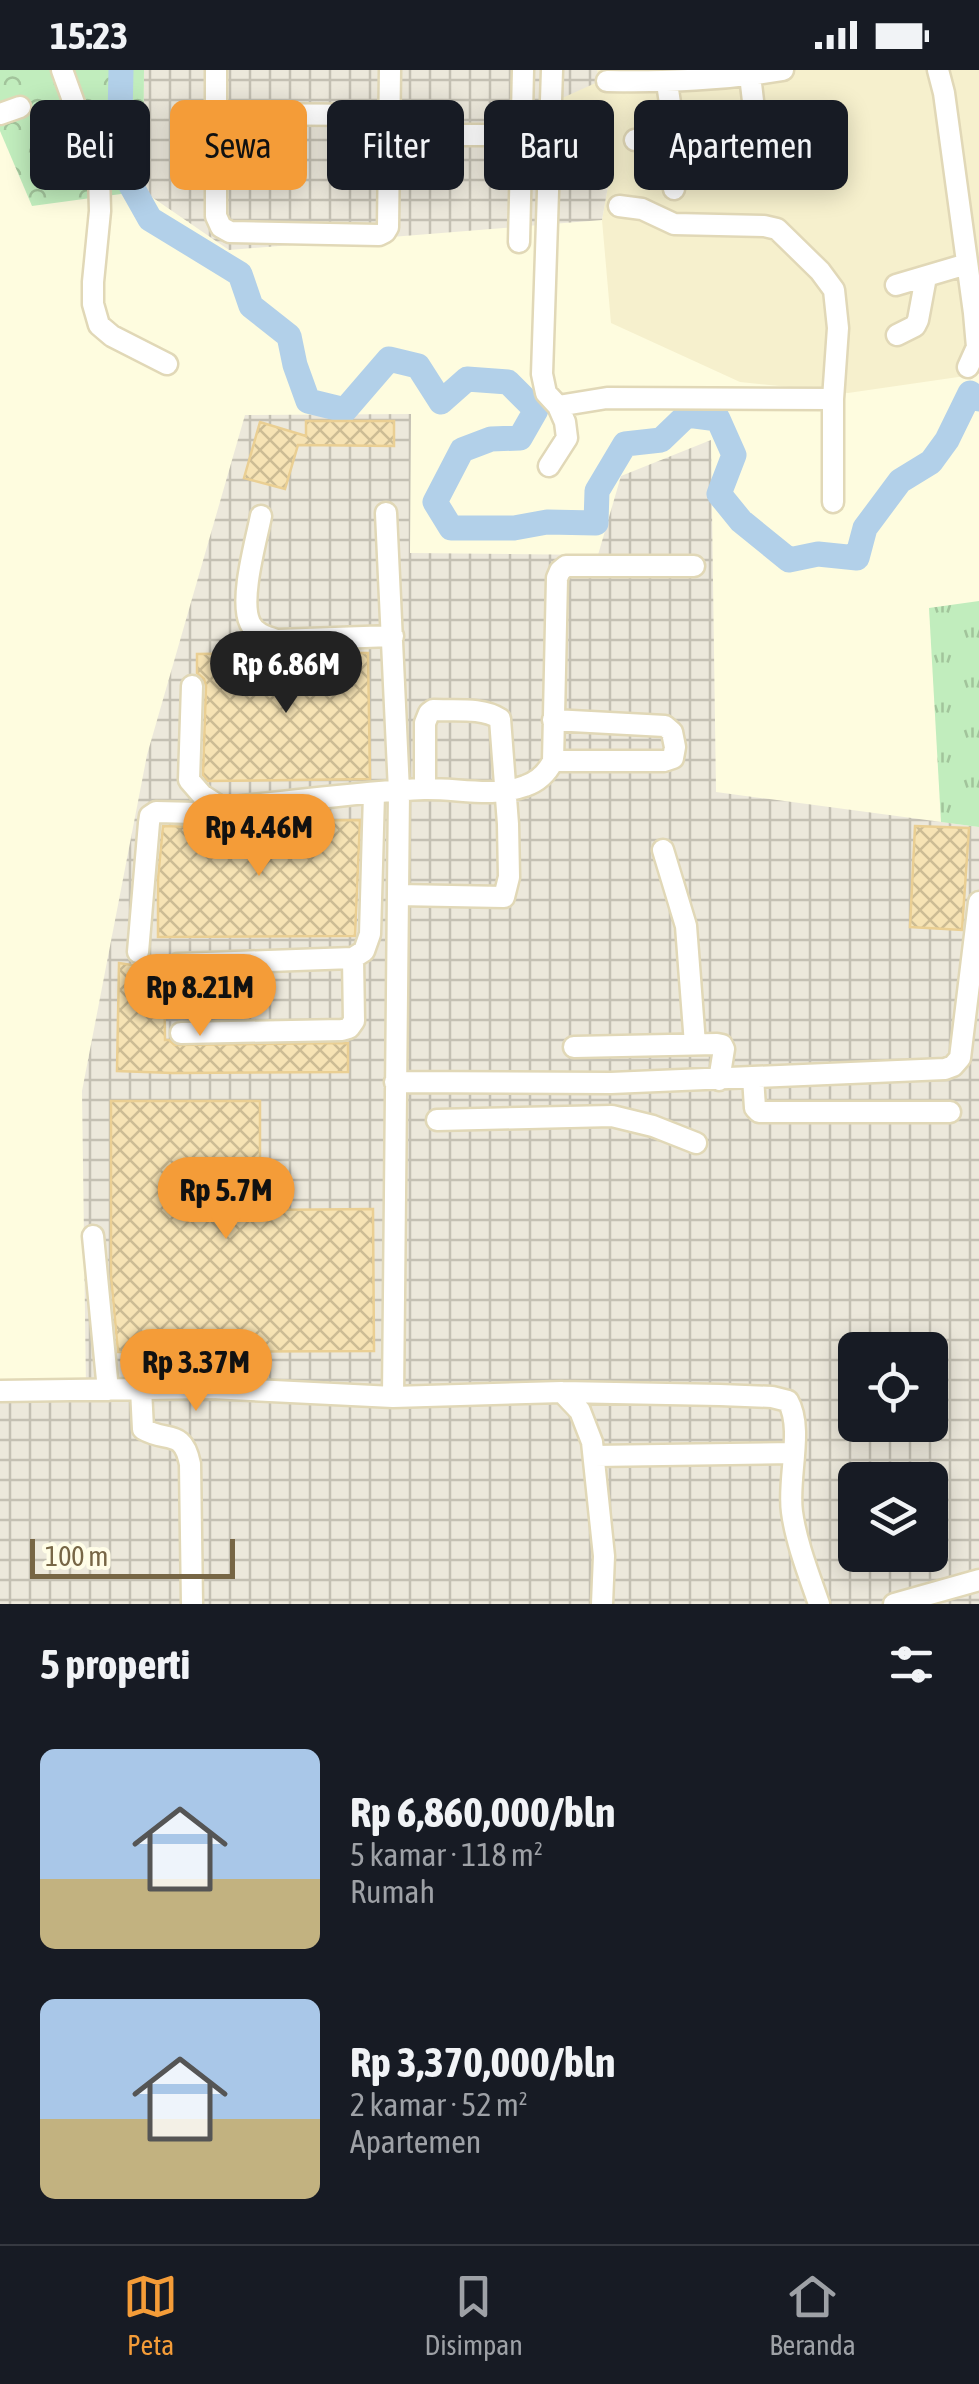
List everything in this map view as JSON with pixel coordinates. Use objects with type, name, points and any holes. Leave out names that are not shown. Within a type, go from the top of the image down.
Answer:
[{"type":"street","points":[[62,70],[99,172],[93,304],[99,325],[112,336],[167,364]]},
{"type":"street","points":[[216,70],[217,100]]},
{"type":"street","points":[[389,100],[390,70]]},
{"type":"street","points":[[523,70],[523,100]]},
{"type":"street","points":[[549,466],[566,438],[565,422],[546,393],[542,374],[552,70]]},
{"type":"street","points":[[607,81],[667,82],[783,70]]},
{"type":"street","points":[[938,70],[972,272],[977,347],[968,366]]},
{"type":"street","points":[[750,75],[752,100]]},
{"type":"street","points":[[667,82],[670,100]]},
{"type":"street","points":[[216,190],[216,216],[220,227],[230,232],[379,234],[388,227],[388,190]]},
{"type":"street","points":[[520,242],[521,190]]},
{"type":"street","points":[[619,206],[642,208],[674,224],[776,229],[834,290],[838,328],[832,502]]},
{"type":"street","points":[[896,285],[926,276],[972,272]]},
{"type":"street","points":[[897,335],[916,326],[926,276]]},
{"type":"street","points":[[558,406],[607,398],[833,398]]},
{"type":"street","points":[[386,513],[399,791],[393,1397]]},
{"type":"street","points":[[261,516],[248,577],[247,608],[250,624],[262,635],[277,640],[393,636]]},
{"type":"street","points":[[138,952],[150,816],[156,812],[197,813],[399,791],[484,792],[526,786],[548,771],[552,761],[560,571],[566,566],[694,566]]},
{"type":"street","points":[[192,686],[189,780],[202,795],[222,808]]},
{"type":"street","points":[[398,896],[504,897],[509,877],[500,719],[491,714],[428,712],[424,724],[425,790]]},
{"type":"street","points":[[552,761],[664,761],[673,758],[675,747],[672,732],[665,726],[554,720]]},
{"type":"street","points":[[178,964],[353,958],[364,951],[370,934],[374,794]]},
{"type":"street","points":[[663,850],[686,926],[695,1044]]},
{"type":"street","points":[[395,1082],[719,1080],[954,1066],[960,1058],[979,902]]},
{"type":"street","points":[[181,1032],[349,1028],[354,1021],[353,958]]},
{"type":"street","points":[[574,1047],[722,1045],[719,1080]]},
{"type":"street","points":[[752,1077],[754,1108],[759,1112],[950,1112]]},
{"type":"street","points":[[611,1082],[612,1116]]},
{"type":"street","points":[[437,1120],[612,1116],[653,1126],[696,1143]]},
{"type":"street","points":[[92,1236],[108,1390]]},
{"type":"street","points":[[0,1392],[211,1388],[393,1397],[562,1392],[772,1397],[788,1401],[794,1422],[792,1517],[819,1604]]},
{"type":"street","points":[[141,1389],[143,1429],[182,1441],[188,1451],[192,1604]]},
{"type":"street","points":[[562,1392],[584,1418],[595,1456],[604,1556],[602,1604]]},
{"type":"street","points":[[595,1456],[793,1453]]},
{"type":"street","points":[[894,1604],[979,1580]]},
{"type":"shaded area","points":[[144,70],[597,70],[600,81],[561,100],[484,100],[484,190],[607,190],[602,220],[229,250],[143,191],[150,190],[150,100],[144,100]]},
{"type":"shaded area","points":[[597,70],[979,70],[979,374],[848,393],[740,382],[611,323],[602,220],[607,190],[614,190],[614,100],[559,98],[599,81]]},
{"type":"shaded area","points":[[411,414],[410,553],[598,555],[621,476],[711,440],[716,792],[979,827],[979,1604],[0,1604],[0,1385],[86,1388],[82,1091],[147,755],[245,415]]},
{"type":"green space","points":[[0,70],[144,70],[144,100],[30,100],[30,190],[143,191],[32,206],[0,131]]},
{"type":"green space","points":[[979,601],[979,827],[941,822],[929,608]]},
{"type":"building","points":[[306,421],[394,421],[394,446],[298,445],[285,489],[244,478],[260,422],[306,436]]},
{"type":"building","points":[[368,653],[370,779],[208,781],[203,775],[206,686],[197,673],[197,654]]},
{"type":"building","points":[[360,820],[355,936],[158,937],[163,826]]},
{"type":"building","points":[[915,826],[969,828],[962,930],[910,927]]},
{"type":"building","points":[[119,963],[164,963],[165,1040],[175,1045],[348,1043],[348,1072],[117,1071]]},
{"type":"building","points":[[111,1101],[260,1101],[260,1210],[373,1209],[374,1351],[118,1352],[111,1276]]},
{"type":"waterway","points":[[121,70],[119,164],[150,219],[240,274],[251,306],[289,336],[308,401],[345,410],[389,359],[418,366],[441,402],[467,379],[508,382],[536,410],[520,438],[491,439],[462,450],[435,502],[451,528],[596,523],[597,491],[625,444],[661,440],[687,415],[718,419],[734,455],[719,494],[741,521],[789,560],[818,554],[857,558],[865,528],[900,481],[931,462],[947,440],[970,393],[979,399]]}]
